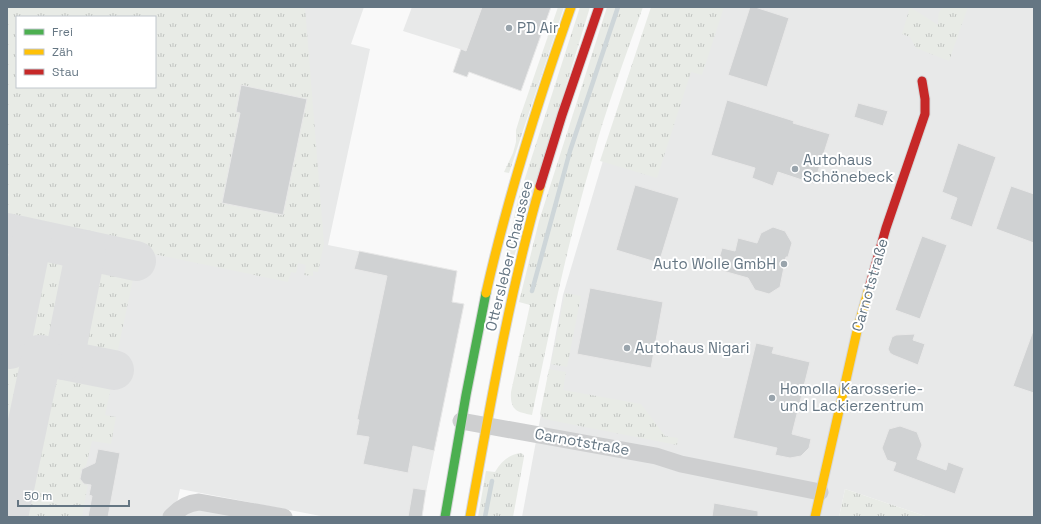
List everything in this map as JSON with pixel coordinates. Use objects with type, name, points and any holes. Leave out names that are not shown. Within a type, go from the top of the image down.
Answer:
[{"type":"main road","name":"Ottersleber Chaussee","points":[[445,517],[461,421],[488,283],[510,195],[544,83],[571,7]]},
{"type":"main road","name":"Ottersleber Chaussee","points":[[470,517],[504,334],[530,224],[557,129],[599,7]]},
{"type":"main road","name":"Carnotstraße","points":[[815,517],[857,331],[886,228],[925,114],[925,99],[922,81]]},
{"type":"street","name":"Carnotstraße","points":[[461,421],[656,456],[681,464],[820,492]]},
{"type":"street","points":[[171,517],[184,506],[199,502],[284,517]]},
{"type":"shaded area","points":[[7,7],[364,7],[351,44],[370,49],[328,245],[457,271],[452,302],[464,304],[421,517],[326,517],[180,489],[174,517],[7,517]]},
{"type":"shaded area","points":[[412,7],[482,7],[466,51],[403,31]]},
{"type":"shaded area","points":[[654,7],[1034,7],[1034,517],[928,517],[845,489],[839,517],[522,517],[563,295],[627,80]]},
{"type":"shaded area","points":[[194,510],[205,510],[245,517],[181,517]]},
{"type":"green space","points":[[7,7],[305,7],[324,244],[318,272],[313,271],[313,276],[304,275],[306,265],[298,263],[296,273],[291,272],[288,282],[139,251],[116,359],[7,336]]},
{"type":"green space","points":[[558,7],[564,7],[509,173],[504,172],[513,153],[516,142],[516,130],[520,117]]},
{"type":"green space","points":[[580,7],[590,7],[499,306],[507,248],[518,200]]},
{"type":"green space","points":[[607,7],[643,7],[597,141],[583,192],[559,287],[532,415],[522,413],[515,409],[511,398],[511,392],[530,305],[519,302],[539,221]]},
{"type":"green space","points":[[651,7],[724,7],[702,75],[691,72],[657,178],[600,161]]},
{"type":"green space","points":[[910,7],[938,25],[938,15],[944,7],[968,7],[949,61],[916,48],[910,37],[902,34]]},
{"type":"green space","points":[[565,293],[581,296],[567,367],[551,364]]},
{"type":"green space","points":[[7,360],[27,364],[11,445],[7,444]]},
{"type":"green space","points":[[50,369],[112,382],[105,415],[116,417],[111,444],[92,441],[86,466],[82,469],[88,484],[82,517],[19,517]]},
{"type":"green space","points":[[549,369],[566,372],[563,390],[641,404],[665,436],[678,438],[677,445],[544,419],[540,414]]},
{"type":"green space","points":[[520,453],[523,454],[524,457],[513,517],[478,517],[486,471],[495,472],[505,460],[512,455]]},
{"type":"green space","points":[[845,489],[928,517],[839,517]]},
{"type":"building","name":"PD Air","points":[[482,7],[551,7],[521,91],[469,72],[467,77],[453,72],[461,49],[466,51]]},
{"type":"building","points":[[750,7],[755,7],[789,18],[767,87],[728,75]]},
{"type":"building","points":[[241,85],[307,99],[283,215],[222,203],[240,113],[236,112]]},
{"type":"building","points":[[727,100],[830,134],[814,184],[778,172],[773,186],[752,178],[755,168],[711,155]]},
{"type":"building","points":[[858,103],[888,111],[883,126],[854,117]]},
{"type":"building","points":[[958,143],[996,157],[972,227],[950,219],[957,198],[942,192]]},
{"type":"building","points":[[635,185],[679,198],[659,263],[616,250]]},
{"type":"building","points":[[1011,186],[1034,194],[1034,243],[996,229]]},
{"type":"building","points":[[773,227],[785,231],[792,243],[788,257],[786,257],[780,287],[769,294],[755,290],[748,278],[716,269],[722,248],[735,251],[738,238],[757,243],[761,233]]},
{"type":"building","points":[[922,236],[947,245],[920,319],[895,310]]},
{"type":"building","points":[[359,251],[457,271],[452,302],[464,304],[434,451],[413,446],[408,473],[363,464],[369,437],[356,435],[359,420],[357,419],[387,276],[354,269]]},
{"type":"building","points":[[590,288],[663,302],[651,368],[577,354]]},
{"type":"building","points":[[1033,331],[1034,332],[1034,393],[1013,386]]},
{"type":"building","points":[[915,334],[913,340],[925,344],[918,365],[890,353],[888,349],[892,337],[896,335]]},
{"type":"building","name":"Homolla Karosserie- und Lackierzentrum","points":[[756,343],[774,347],[772,353],[810,362],[792,434],[811,439],[809,448],[801,456],[790,458],[775,455],[777,448],[733,438]]},
{"type":"building","points":[[900,426],[917,432],[922,445],[917,459],[946,470],[948,462],[964,468],[955,494],[893,471],[896,463],[887,460],[882,448],[889,429]]},
{"type":"building","points":[[98,449],[120,453],[108,517],[88,517],[92,496],[89,495],[91,485],[84,484],[80,479],[82,469],[95,463]]},
{"type":"building","points":[[413,488],[426,490],[422,517],[408,517]]},
{"type":"building","points":[[714,503],[758,511],[758,517],[712,517]]},
{"type":"waterway","points":[[532,291],[570,151],[618,7]]},
{"type":"waterway","points":[[485,517],[492,481]]},
{"type":"taxiway","points":[[7,233],[136,261]]},
{"type":"taxiway","points":[[10,349],[32,239]]},
{"type":"taxiway","points":[[64,360],[86,250]]},
{"type":"taxiway","points":[[38,355],[114,370]]},
{"type":"taxiway","points":[[8,517],[42,355]]},
{"type":"traffic: fast","points":[[445,517],[466,395],[486,293]]},
{"type":"traffic: slow","points":[[486,293],[524,149],[571,7]]},
{"type":"traffic: slow","points":[[470,517],[510,309],[540,186]]},
{"type":"traffic: slow","points":[[815,517],[857,331],[869,288]]},
{"type":"traffic: jam","points":[[540,186],[562,115],[599,7]]},
{"type":"traffic: jam","points":[[869,288],[886,228],[925,114],[925,99],[922,81]]},
{"type":"place","name":"PD Air","points":[[509,28]]},
{"type":"place","name":"Autohaus Schönebeck","points":[[795,169]]},
{"type":"place","name":"Auto Wolle GmbH","points":[[784,264]]},
{"type":"place","name":"Autohaus Nigari","points":[[627,348]]},
{"type":"place","name":"Homolla Karosserie- und Lackierzentrum","points":[[772,398]]}]
